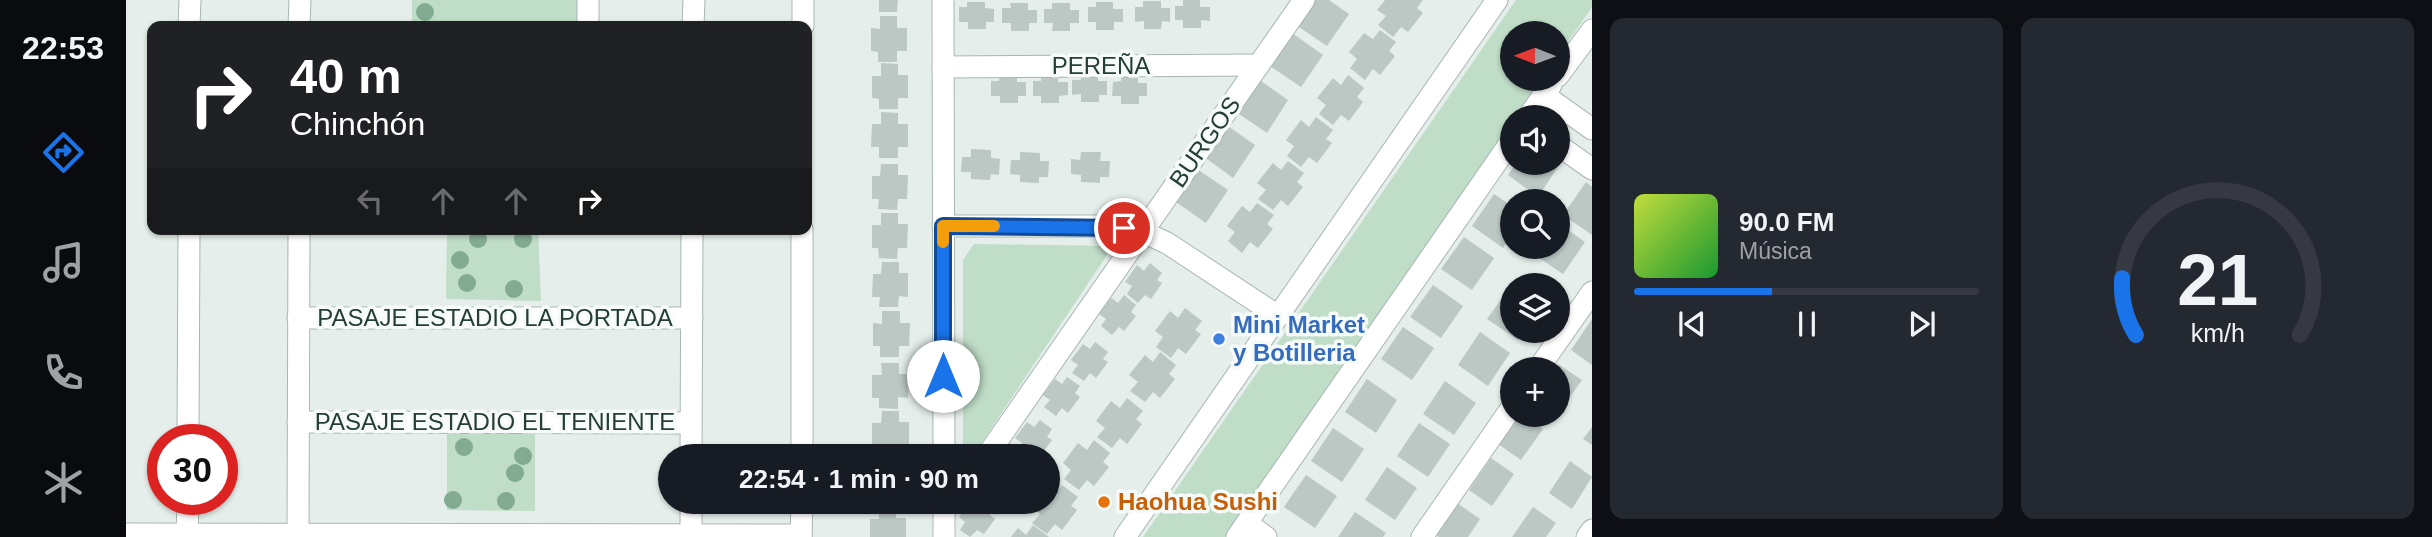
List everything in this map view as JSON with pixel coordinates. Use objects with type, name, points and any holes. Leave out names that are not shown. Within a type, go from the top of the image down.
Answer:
[{"type":"street","points":[[190,0],[190,21]]},
{"type":"street","points":[[299,21],[300,0]]},
{"type":"street","points":[[588,0],[588,21]]},
{"type":"street","points":[[694,0],[694,21]]},
{"type":"street","points":[[803,0],[803,21]]},
{"type":"street","points":[[943,0],[944,444]]},
{"type":"street","name":"BURGOS","points":[[995,444],[1304,0]]},
{"type":"street","points":[[1125,537],[1497,0]]},
{"type":"street","points":[[1570,59],[1592,30]]},
{"type":"street","name":"PEREÑA","points":[[943,67],[1259,65]]},
{"type":"street","points":[[1559,91],[1592,129]]},
{"type":"street","points":[[1570,153],[1592,169]]},
{"type":"street","points":[[1266,537],[1242,530],[1500,157]]},
{"type":"street","points":[[943,226],[1105,226],[1143,232],[1167,243],[1278,316]]},
{"type":"street","points":[[188,424],[189,235]]},
{"type":"street","points":[[298,536],[299,235]]},
{"type":"street","points":[[691,444],[692,235]]},
{"type":"street","points":[[802,235],[802,444]]},
{"type":"street","points":[[1546,357],[1592,292]]},
{"type":"street","name":"PASAJE ESTADIO LA PORTADA","points":[[298,318],[692,318]]},
{"type":"street","name":"PASAJE ESTADIO EL TENIENTE","points":[[298,422],[691,423]]},
{"type":"street","points":[[1422,537],[1500,424]]},
{"type":"street","points":[[691,514],[691,536]]},
{"type":"street","points":[[126,534],[802,536],[802,514]]},
{"type":"street","points":[[187,536],[188,515]]},
{"type":"street","points":[[1587,537],[1592,530]]},
{"type":"green space","points":[[412,0],[577,0],[577,21],[412,21]]},
{"type":"green space","points":[[1516,0],[1592,0],[1592,7],[1570,39],[1570,21],[1501,21]]},
{"type":"green space","points":[[1500,23],[1500,91],[1533,91],[1524,105],[1500,105],[1500,139],[1225,537],[1143,537]]},
{"type":"green space","points":[[447,235],[538,235],[541,301],[446,299]]},
{"type":"green space","points":[[974,244],[1113,246],[981,444],[963,444],[963,260]]},
{"type":"green space","points":[[447,429],[535,429],[535,511],[447,510]]},
{"type":"building","points":[[879,0],[898,0],[897,12],[879,12]]},
{"type":"building","points":[[1183,0],[1200,0],[1200,7],[1210,7],[1210,21],[1201,20],[1201,28],[1183,28],[1183,20],[1175,20],[1175,6],[1183,6]]},
{"type":"building","points":[[1313,0],[1329,0],[1349,14],[1327,46],[1296,25]]},
{"type":"building","points":[[1385,0],[1423,0],[1417,8],[1423,13],[1408,32],[1401,27],[1393,37],[1378,25],[1386,16],[1377,10]]},
{"type":"building","points":[[1143,1],[1161,1],[1161,8],[1170,8],[1170,22],[1162,21],[1161,29],[1144,29],[1144,21],[1135,22],[1135,7],[1143,7]]},
{"type":"building","points":[[967,2],[985,2],[985,8],[994,9],[994,22],[986,22],[986,29],[968,29],[968,22],[959,22],[959,7],[967,7]]},
{"type":"building","points":[[1096,2],[1113,2],[1113,9],[1123,9],[1123,22],[1114,22],[1114,30],[1096,30],[1096,22],[1088,22],[1088,7],[1096,7]]},
{"type":"building","points":[[1010,3],[1028,3],[1028,10],[1037,10],[1037,23],[1029,23],[1029,31],[1011,31],[1011,23],[1002,23],[1002,8],[1011,8]]},
{"type":"building","points":[[1052,3],[1070,3],[1070,10],[1079,10],[1079,23],[1070,23],[1070,31],[1052,31],[1053,23],[1044,23],[1044,9],[1052,9]]},
{"type":"building","points":[[880,16],[897,16],[897,28],[907,28],[907,51],[897,51],[897,62],[878,62],[878,52],[871,51],[871,28],[880,29]]},
{"type":"building","points":[[1380,30],[1396,42],[1389,51],[1395,56],[1380,75],[1373,69],[1365,80],[1350,68],[1357,59],[1349,52],[1364,33],[1373,39]]},
{"type":"building","points":[[1292,33],[1323,55],[1301,87],[1270,66]]},
{"type":"building","points":[[881,63],[898,64],[898,75],[908,75],[908,98],[898,98],[898,109],[879,109],[879,99],[872,98],[872,76],[881,76]]},
{"type":"building","points":[[1080,74],[1098,74],[1098,81],[1107,81],[1107,95],[1099,95],[1099,102],[1081,102],[1081,94],[1072,95],[1072,80],[1081,80]]},
{"type":"building","points":[[1000,75],[1017,75],[1017,82],[1026,82],[1026,96],[1018,96],[1018,103],[1000,103],[1000,96],[991,96],[991,81],[999,81]]},
{"type":"building","points":[[1348,75],[1364,88],[1357,97],[1363,102],[1349,121],[1341,115],[1333,125],[1319,114],[1326,105],[1317,98],[1333,78],[1341,85]]},
{"type":"building","points":[[1041,76],[1058,76],[1058,82],[1068,82],[1068,95],[1059,96],[1059,103],[1041,103],[1041,96],[1033,96],[1033,81],[1041,81]]},
{"type":"building","points":[[1121,76],[1138,76],[1138,83],[1147,83],[1147,96],[1139,96],[1139,104],[1121,104],[1121,96],[1112,96],[1113,82],[1121,81]]},
{"type":"building","points":[[1258,79],[1288,100],[1267,133],[1236,112]]},
{"type":"building","points":[[881,112],[898,113],[898,124],[908,124],[908,147],[898,147],[898,158],[879,158],[879,147],[871,147],[872,124],[881,124]]},
{"type":"building","points":[[1316,117],[1333,130],[1326,139],[1332,143],[1317,163],[1309,157],[1301,167],[1287,156],[1294,146],[1286,140],[1301,120],[1309,127]]},
{"type":"building","points":[[1225,124],[1255,145],[1233,178],[1203,156]]},
{"type":"building","points":[[971,149],[991,150],[991,158],[1000,159],[999,175],[991,174],[990,180],[971,179],[971,172],[961,172],[962,157],[971,157]]},
{"type":"building","points":[[1020,152],[1040,153],[1040,161],[1049,161],[1048,177],[1039,177],[1039,183],[1020,182],[1020,175],[1010,174],[1011,160],[1020,160]]},
{"type":"building","points":[[1081,152],[1101,152],[1100,161],[1110,161],[1109,177],[1100,177],[1100,183],[1081,182],[1081,175],[1071,174],[1071,159],[1080,160]]},
{"type":"building","points":[[1288,161],[1304,173],[1297,182],[1303,187],[1288,206],[1281,200],[1273,210],[1258,199],[1266,190],[1257,183],[1273,163],[1281,170]]},
{"type":"building","points":[[881,164],[898,164],[898,175],[908,175],[907,199],[898,199],[897,210],[878,209],[879,199],[872,199],[872,176],[880,176]]},
{"type":"building","points":[[1197,169],[1228,190],[1206,223],[1176,202]]},
{"type":"building","points":[[1508,175],[1553,175],[1543,189],[1527,189]]},
{"type":"building","points":[[1586,182],[1592,187],[1592,235],[1570,220],[1570,205]]},
{"type":"building","points":[[1494,194],[1500,198],[1500,246],[1472,226]]},
{"type":"building","points":[[1257,203],[1274,215],[1267,224],[1273,229],[1258,248],[1250,242],[1242,253],[1228,241],[1235,232],[1227,226],[1242,206],[1250,212]]},
{"type":"building","points":[[881,213],[898,213],[898,224],[908,224],[907,248],[898,248],[897,259],[879,258],[878,248],[872,248],[872,225],[881,225]]},
{"type":"building","points":[[1570,231],[1585,242],[1562,273],[1541,259],[1570,259]]},
{"type":"building","points":[[1464,237],[1494,258],[1472,290],[1441,269]]},
{"type":"building","points":[[882,262],[899,262],[899,273],[908,273],[908,297],[899,296],[898,307],[879,307],[880,297],[872,297],[873,274],[881,274]]},
{"type":"building","points":[[1150,263],[1162,273],[1157,280],[1162,283],[1151,299],[1145,295],[1138,303],[1127,294],[1132,286],[1125,282],[1137,265],[1144,271]]},
{"type":"building","points":[[1433,285],[1463,306],[1441,338],[1410,317]]},
{"type":"building","points":[[1124,295],[1136,305],[1131,312],[1136,316],[1124,331],[1119,327],[1112,335],[1101,326],[1106,319],[1099,314],[1111,298],[1118,303]]},
{"type":"building","points":[[1500,301],[1500,328],[1487,319]]},
{"type":"building","points":[[1185,308],[1202,321],[1195,330],[1201,334],[1186,354],[1178,348],[1171,358],[1156,347],[1163,337],[1155,331],[1170,311],[1178,318]]},
{"type":"building","points":[[882,311],[900,311],[900,323],[910,323],[909,346],[899,346],[899,357],[880,357],[880,346],[873,346],[873,323],[882,324]]},
{"type":"building","points":[[1592,319],[1592,365],[1571,350]]},
{"type":"building","points":[[1403,327],[1434,348],[1412,380],[1381,359]]},
{"type":"building","points":[[1480,332],[1510,353],[1507,357],[1500,357],[1500,368],[1488,386],[1458,365]]},
{"type":"building","points":[[1095,342],[1108,352],[1103,359],[1108,362],[1096,378],[1090,373],[1084,381],[1072,373],[1078,365],[1071,360],[1083,344],[1090,349]]},
{"type":"building","points":[[1160,352],[1176,365],[1169,374],[1175,379],[1160,398],[1153,392],[1145,402],[1130,391],[1138,382],[1129,375],[1145,355],[1153,362]]},
{"type":"building","points":[[881,363],[899,363],[899,374],[909,374],[908,398],[898,397],[898,409],[879,408],[879,398],[872,398],[872,375],[882,375]]},
{"type":"building","points":[[1570,372],[1582,380],[1570,397]]},
{"type":"building","points":[[1067,377],[1080,386],[1075,393],[1080,397],[1068,413],[1062,408],[1056,416],[1044,407],[1050,400],[1043,395],[1055,379],[1062,384]]},
{"type":"building","points":[[1367,379],[1397,400],[1376,433],[1345,412]]},
{"type":"building","points":[[1445,381],[1476,403],[1454,435],[1423,414]]},
{"type":"building","points":[[1127,398],[1143,411],[1136,419],[1142,424],[1127,444],[1120,438],[1112,448],[1097,437],[1105,428],[1096,421],[1111,401],[1120,408]]},
{"type":"building","points":[[882,411],[899,411],[899,422],[909,422],[909,444],[872,444],[872,423],[881,423]]},
{"type":"building","points":[[1040,420],[1052,429],[1047,437],[1052,440],[1049,444],[1021,444],[1015,438],[1027,422],[1034,427]]},
{"type":"building","points":[[1419,423],[1450,444],[1428,477],[1397,456]]},
{"type":"building","points":[[1510,427],[1543,429],[1521,460],[1498,444]]},
{"type":"building","points":[[1592,427],[1592,445],[1583,439]]},
{"type":"building","points":[[1333,428],[1364,449],[1342,482],[1311,461]]},
{"type":"building","points":[[1094,440],[1110,453],[1103,462],[1109,467],[1094,486],[1087,480],[1079,490],[1064,479],[1071,470],[1063,463],[1078,443],[1087,450]]},
{"type":"building","points":[[1491,458],[1514,474],[1492,506],[1469,490]]},
{"type":"building","points":[[1570,461],[1592,477],[1572,509],[1549,493]]},
{"type":"building","points":[[1387,467],[1417,488],[1395,520],[1365,500]]},
{"type":"building","points":[[1306,475],[1337,496],[1315,528],[1284,507]]},
{"type":"building","points":[[1062,485],[1078,497],[1071,506],[1077,510],[1062,530],[1055,524],[1047,534],[1032,523],[1040,514],[1060,514]]},
{"type":"building","points":[[1457,503],[1480,519],[1468,537],[1439,537],[1436,535]]},
{"type":"building","points":[[1533,507],[1556,523],[1546,537],[1512,537]]},
{"type":"building","points":[[1355,512],[1386,533],[1383,537],[1338,537]]},
{"type":"building","points":[[879,514],[896,514],[896,518],[906,518],[906,537],[870,537],[870,519],[879,519]]},
{"type":"building","points":[[961,514],[991,514],[995,519],[984,534],[977,530],[970,537],[960,530],[965,522],[959,517]]},
{"type":"building","points":[[1033,525],[1049,537],[1011,537],[1018,528],[1026,535]]},
{"type":"slow traffic","points":[[943,242],[943,226],[994,226]]},
{"type":"place","name":"Mini Market y Botilleria","points":[[1219,339]]},
{"type":"place","name":"Haohua Sushi","points":[[1104,502]]},
{"type":"route","points":[[943,376],[943,226],[1124,228]]}]
